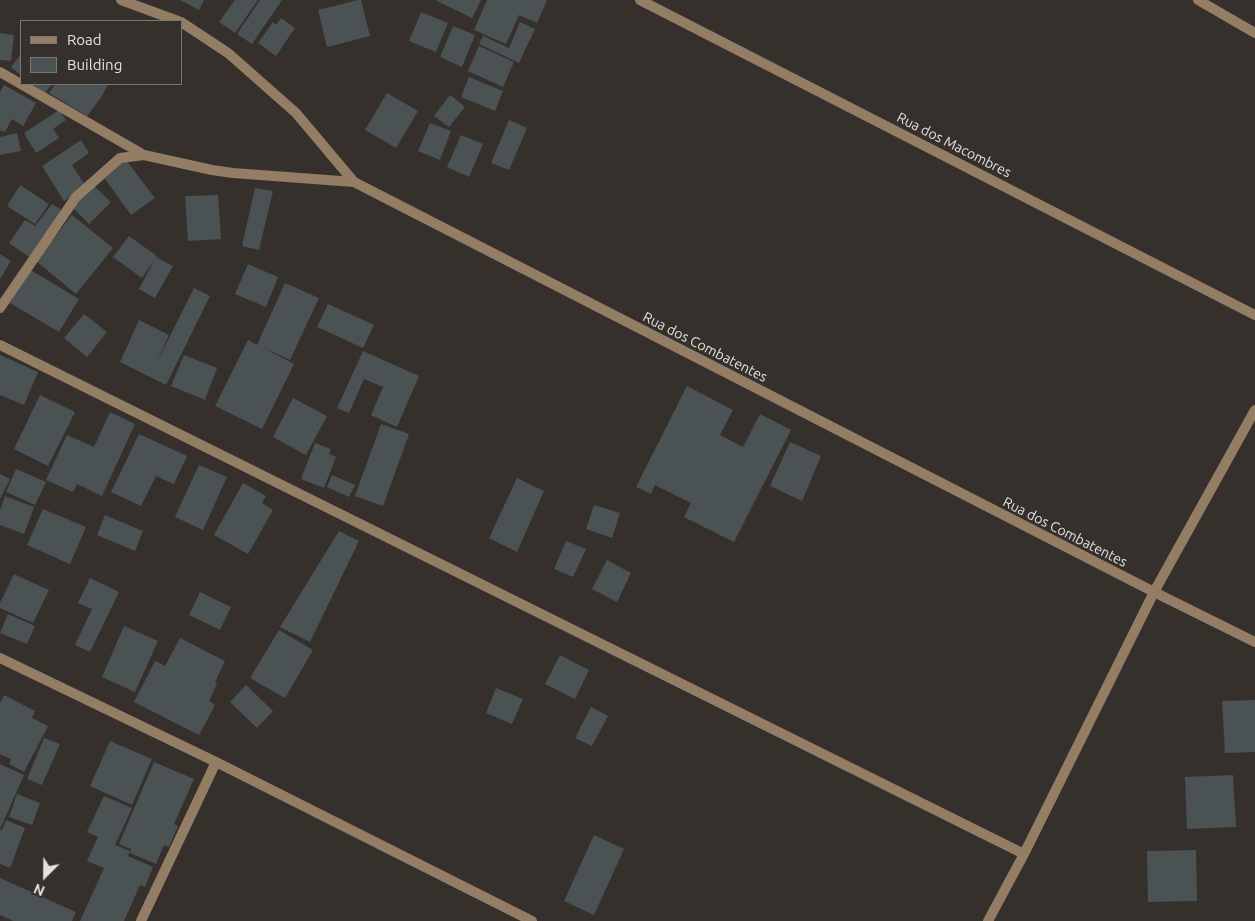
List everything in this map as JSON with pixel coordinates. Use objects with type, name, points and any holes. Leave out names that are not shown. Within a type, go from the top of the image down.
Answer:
[{"type":"street","name":"Rua dos Combatentes","points":[[121,0],[175,20]]},
{"type":"street","name":"Rua dos Macombres","points":[[640,0],[1255,315]]},
{"type":"street","points":[[1198,0],[1255,33]]},
{"type":"street","name":"Rua dos Combatentes","points":[[182,23],[228,53],[296,113],[354,182],[1255,642]]},
{"type":"street","points":[[0,72],[20,84]]},
{"type":"street","points":[[23,85],[144,155],[234,173],[354,182]]},
{"type":"street","points":[[0,308],[76,197],[120,158],[144,155]]},
{"type":"street","points":[[0,345],[1024,854]]},
{"type":"street","points":[[988,921],[1024,854],[1154,592],[1255,410]]},
{"type":"street","points":[[0,658],[216,762],[532,921]]},
{"type":"street","points":[[141,921],[216,762]]},
{"type":"building","points":[[180,0],[204,0],[199,10]]},
{"type":"building","points":[[235,0],[258,0],[235,33],[219,22]]},
{"type":"building","points":[[260,0],[282,0],[252,44],[237,34]]},
{"type":"building","points":[[361,0],[370,36],[327,47],[318,10]]},
{"type":"building","points":[[435,0],[481,0],[472,18]]},
{"type":"building","points":[[487,0],[547,0],[537,23],[519,15],[506,44],[474,30]]},
{"type":"building","points":[[421,12],[448,23],[436,52],[409,41]]},
{"type":"building","points":[[281,18],[295,28],[276,56],[258,43],[273,22],[276,25]]},
{"type":"building","points":[[520,22],[535,29],[519,63],[479,44],[483,36],[509,48]]},
{"type":"building","points":[[453,26],[475,35],[462,67],[440,57]]},
{"type":"building","points":[[0,33],[14,35],[11,61],[0,60]]},
{"type":"building","points":[[479,46],[514,62],[503,87],[468,71]]},
{"type":"building","points":[[20,55],[20,74],[11,67]]},
{"type":"building","points":[[469,77],[503,91],[495,111],[461,97]]},
{"type":"building","points":[[4,85],[36,103],[23,126],[12,119],[5,132],[0,130],[0,92]]},
{"type":"building","points":[[33,85],[51,85],[45,93]]},
{"type":"building","points":[[54,85],[108,85],[87,116],[49,93]]},
{"type":"building","points":[[387,93],[418,111],[396,148],[365,130]]},
{"type":"building","points":[[450,95],[465,107],[449,127],[434,116]]},
{"type":"building","points":[[59,110],[66,120],[53,129],[59,138],[36,153],[24,133]]},
{"type":"building","points":[[509,120],[527,128],[509,170],[491,163]]},
{"type":"building","points":[[430,123],[451,131],[440,160],[418,151]]},
{"type":"building","points":[[17,133],[21,151],[0,155],[0,137]]},
{"type":"building","points":[[461,135],[483,144],[469,177],[447,167]]},
{"type":"building","points":[[81,140],[89,153],[72,165],[86,187],[64,201],[42,166]]},
{"type":"building","points":[[126,160],[155,198],[131,215],[103,176]]},
{"type":"building","points":[[20,185],[49,204],[35,224],[7,206]]},
{"type":"building","points":[[93,185],[111,202],[89,224],[72,207]]},
{"type":"building","points":[[255,188],[273,191],[259,250],[242,246]]},
{"type":"building","points":[[218,195],[221,239],[188,241],[185,196]]},
{"type":"building","points":[[52,204],[63,211],[29,257],[9,243],[25,220],[35,226]]},
{"type":"building","points":[[72,215],[113,248],[76,294],[36,261]]},
{"type":"building","points":[[129,236],[157,256],[142,278],[113,257]]},
{"type":"building","points":[[0,254],[11,261],[0,279]]},
{"type":"building","points":[[156,257],[173,266],[155,298],[139,289]]},
{"type":"building","points":[[248,264],[278,277],[266,307],[235,294]]},
{"type":"building","points":[[29,269],[79,299],[59,332],[10,303]]},
{"type":"building","points":[[285,283],[319,298],[290,360],[264,348],[294,364],[262,429],[215,406],[248,340],[257,345]]},
{"type":"building","points":[[194,288],[210,296],[166,385],[120,362],[139,320],[169,335],[156,364]]},
{"type":"building","points":[[328,304],[374,325],[363,348],[317,327]]},
{"type":"building","points":[[84,314],[107,332],[87,357],[64,338]]},
{"type":"building","points":[[363,351],[419,376],[397,427],[371,415],[383,387],[364,379],[349,413],[337,408]]},
{"type":"building","points":[[0,355],[38,372],[24,405],[0,395]]},
{"type":"building","points":[[184,355],[217,368],[205,400],[171,386]]},
{"type":"building","points":[[687,386],[733,410],[720,435],[743,447],[760,414],[791,430],[734,542],[684,517],[691,503],[655,485],[651,494],[636,487]]},
{"type":"building","points":[[40,395],[75,412],[48,466],[14,449]]},
{"type":"building","points":[[293,398],[327,416],[306,455],[273,437]]},
{"type":"building","points":[[110,412],[135,424],[102,496],[77,484],[73,492],[46,480],[67,435],[94,447]]},
{"type":"building","points":[[381,424],[409,434],[383,506],[355,496]]},
{"type":"building","points":[[139,434],[187,456],[174,484],[156,476],[141,506],[111,492]]},
{"type":"building","points":[[790,442],[821,456],[802,501],[770,486]]},
{"type":"building","points":[[315,443],[331,449],[329,454],[336,457],[324,488],[301,479]]},
{"type":"building","points":[[199,465],[227,477],[203,530],[175,517]]},
{"type":"building","points":[[16,469],[46,482],[35,505],[6,492]]},
{"type":"building","points":[[0,474],[10,479],[0,499]]},
{"type":"building","points":[[332,475],[355,485],[349,497],[327,487]]},
{"type":"building","points":[[517,478],[544,491],[517,552],[489,538]]},
{"type":"building","points":[[243,483],[266,496],[262,503],[273,510],[248,554],[214,535]]},
{"type":"building","points":[[5,496],[34,507],[24,534],[0,525],[0,510]]},
{"type":"building","points":[[594,505],[620,513],[612,538],[586,529]]},
{"type":"building","points":[[43,509],[86,527],[70,564],[27,545]]},
{"type":"building","points":[[105,515],[143,531],[135,551],[97,535]]},
{"type":"building","points":[[339,531],[359,541],[310,642],[280,627]]},
{"type":"building","points":[[566,541],[586,549],[573,577],[554,569]]},
{"type":"building","points":[[607,560],[631,573],[617,602],[592,589]]},
{"type":"building","points":[[14,574],[49,590],[33,623],[0,608],[0,603]]},
{"type":"building","points":[[90,578],[119,592],[90,652],[75,645],[92,609],[78,603]]},
{"type":"building","points":[[200,592],[231,607],[220,630],[189,615]]},
{"type":"building","points":[[8,614],[35,626],[27,644],[0,633]]},
{"type":"building","points":[[124,626],[158,641],[135,692],[102,677]]},
{"type":"building","points":[[279,630],[313,650],[285,698],[250,678]]},
{"type":"building","points":[[180,638],[225,661],[209,701],[215,705],[199,735],[134,702],[155,661],[165,666]]},
{"type":"building","points":[[560,655],[589,670],[575,699],[545,684]]},
{"type":"building","points":[[246,685],[273,711],[257,728],[230,702]]},
{"type":"building","points":[[496,688],[523,699],[512,724],[486,713]]},
{"type":"building","points":[[4,695],[35,711],[32,718],[48,726],[24,772],[9,764],[11,759],[0,754],[0,703]]},
{"type":"building","points":[[1255,700],[1255,752],[1225,753],[1222,701]]},
{"type":"building","points":[[591,707],[608,716],[592,746],[575,738]]},
{"type":"building","points":[[44,738],[60,744],[42,785],[27,779]]},
{"type":"building","points":[[110,741],[152,759],[132,805],[90,786]]},
{"type":"building","points":[[154,762],[194,779],[174,824],[178,826],[169,847],[164,845],[156,864],[130,853],[131,849],[119,844]]},
{"type":"building","points":[[0,764],[24,775],[0,829]]},
{"type":"building","points":[[1233,775],[1236,827],[1187,829],[1185,777]]},
{"type":"building","points":[[17,794],[40,803],[32,825],[9,817]]},
{"type":"building","points":[[104,796],[132,808],[115,845],[130,851],[128,856],[153,867],[145,887],[140,885],[124,921],[80,921],[104,868],[87,861],[98,837],[87,832]]},
{"type":"building","points":[[6,820],[25,828],[10,868],[0,864],[0,830],[2,830]]},
{"type":"building","points":[[594,835],[624,849],[594,915],[564,901]]},
{"type":"building","points":[[1196,850],[1197,901],[1148,902],[1147,851]]},
{"type":"building","points":[[0,878],[76,912],[72,921],[13,921],[0,915]]}]
